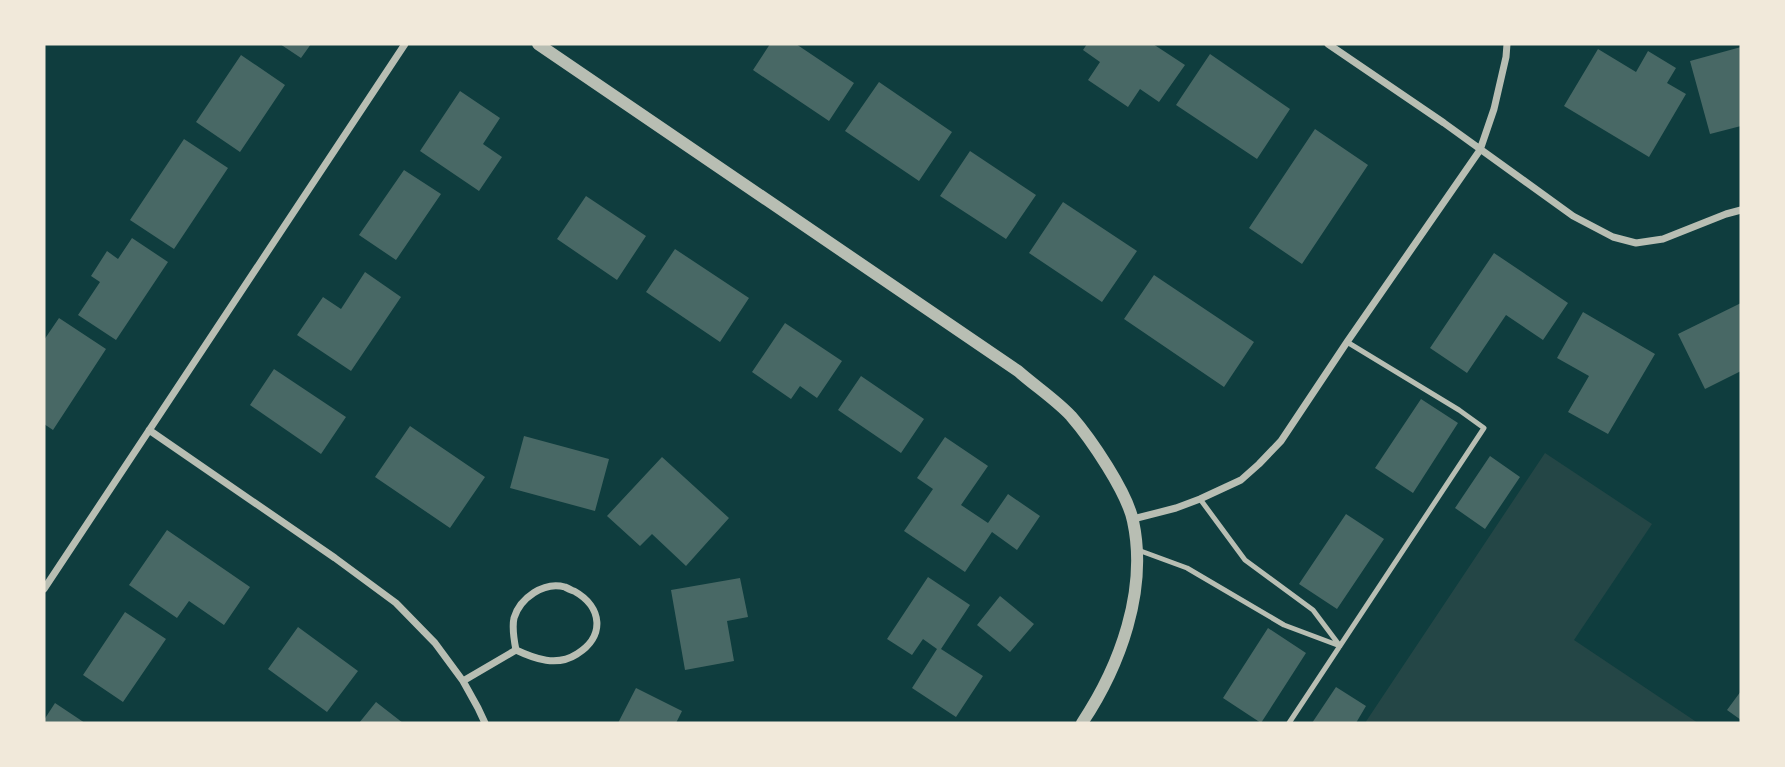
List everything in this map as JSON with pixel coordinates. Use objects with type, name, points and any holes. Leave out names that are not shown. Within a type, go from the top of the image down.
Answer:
[{"type":"street","points":[[44,589],[405,44]]},
{"type":"street","points":[[538,44],[1018,372],[1069,414],[1089,438],[1120,490],[1133,519],[1138,550],[1135,590],[1127,632],[1115,664],[1082,723]]},
{"type":"street","points":[[1328,44],[1573,216],[1613,237],[1636,243],[1663,239],[1741,210]]},
{"type":"street","points":[[1133,519],[1176,508],[1241,480],[1281,441],[1480,150],[1494,109],[1507,44]]},
{"type":"street","points":[[149,430],[396,603],[435,643],[463,681],[485,723]]},
{"type":"street","points":[[547,586],[565,587],[583,596],[595,611],[597,624],[594,637],[585,649],[573,657],[557,661],[535,659],[516,650],[514,619],[522,603],[547,586]]},
{"type":"street","points":[[463,681],[516,650]]},
{"type":"lane","points":[[1289,723],[1484,428],[1347,342]]},
{"type":"lane","points":[[1200,499],[1245,560],[1313,610],[1340,646]]},
{"type":"lane","points":[[1138,550],[1187,568],[1284,625],[1340,646]]},
{"type":"shaded area","points":[[1545,453],[1652,524],[1574,640],[1698,723],[1365,723]]},
{"type":"building","points":[[280,44],[311,44],[301,58]]},
{"type":"building","points":[[770,44],[796,44],[854,83],[829,121],[753,70]]},
{"type":"building","points":[[1087,44],[1153,44],[1185,65],[1159,102],[1140,89],[1128,107],[1088,80],[1100,62],[1083,50]]},
{"type":"building","points":[[1741,47],[1741,126],[1710,134],[1690,61]]},
{"type":"building","points":[[1598,49],[1636,72],[1648,51],[1676,68],[1667,83],[1686,94],[1649,157],[1564,106]]},
{"type":"building","points":[[1210,54],[1290,109],[1257,159],[1176,105]]},
{"type":"building","points":[[241,55],[285,85],[240,152],[196,122]]},
{"type":"building","points":[[879,82],[952,132],[919,181],[845,131]]},
{"type":"building","points":[[460,91],[500,118],[483,144],[502,157],[479,191],[420,151]]},
{"type":"building","points":[[1315,129],[1368,165],[1302,264],[1249,228]]},
{"type":"building","points":[[184,139],[228,168],[174,249],[130,220]]},
{"type":"building","points":[[970,151],[1036,195],[1006,239],[940,196]]},
{"type":"building","points":[[404,170],[441,194],[396,260],[359,235]]},
{"type":"building","points":[[586,196],[646,236],[617,280],[557,239]]},
{"type":"building","points":[[1063,202],[1137,251],[1102,302],[1029,253]]},
{"type":"building","points":[[132,238],[168,262],[116,340],[78,315],[100,282],[91,276],[107,251],[118,259]]},
{"type":"building","points":[[675,249],[749,298],[720,342],[646,292]]},
{"type":"building","points":[[1494,253],[1568,303],[1543,340],[1506,315],[1467,373],[1430,348]]},
{"type":"building","points":[[365,272],[401,297],[351,371],[297,335],[323,297],[341,309]]},
{"type":"building","points":[[1154,275],[1254,342],[1224,387],[1124,319]]},
{"type":"building","points":[[1741,303],[1741,371],[1705,389],[1678,334]]},
{"type":"building","points":[[1583,312],[1655,354],[1608,434],[1568,412],[1589,376],[1557,358]]},
{"type":"building","points":[[59,318],[106,349],[53,430],[44,424],[44,340]]},
{"type":"building","points":[[785,323],[842,361],[817,398],[800,386],[791,399],[752,372]]},
{"type":"building","points":[[274,369],[346,417],[321,454],[250,405]]},
{"type":"building","points":[[861,376],[924,419],[901,453],[838,410]]},
{"type":"building","points":[[1421,399],[1458,423],[1413,493],[1375,468]]},
{"type":"building","points":[[410,426],[485,477],[450,528],[375,477]]},
{"type":"building","points":[[524,436],[609,459],[595,511],[510,488]]},
{"type":"building","points":[[945,437],[988,466],[961,505],[988,523],[1008,494],[1040,516],[1017,550],[992,532],[965,572],[904,531],[933,489],[917,478]]},
{"type":"building","points":[[1490,456],[1520,477],[1485,529],[1455,508]]},
{"type":"building","points":[[662,457],[729,518],[686,566],[652,534],[640,546],[607,516]]},
{"type":"building","points":[[1346,514],[1384,539],[1337,609],[1299,584]]},
{"type":"building","points":[[167,530],[250,587],[224,625],[189,601],[177,618],[129,585]]},
{"type":"building","points":[[928,577],[970,605],[941,649],[983,676],[956,717],[912,688],[937,649],[923,639],[912,655],[887,639]]},
{"type":"building","points":[[740,578],[748,617],[727,621],[734,661],[685,670],[671,590]]},
{"type":"building","points":[[1000,596],[1034,624],[1010,652],[977,625]]},
{"type":"building","points":[[125,612],[166,639],[123,702],[83,675]]},
{"type":"building","points":[[298,627],[358,671],[327,712],[268,669]]},
{"type":"building","points":[[1268,628],[1306,653],[1261,723],[1223,698]]},
{"type":"building","points":[[1336,687],[1366,706],[1356,723],[1312,723]]},
{"type":"building","points":[[636,688],[682,711],[676,723],[618,723]]},
{"type":"building","points":[[1741,691],[1741,720],[1727,710]]},
{"type":"building","points":[[376,702],[403,723],[359,723]]},
{"type":"building","points":[[55,703],[85,723],[44,723]]}]
